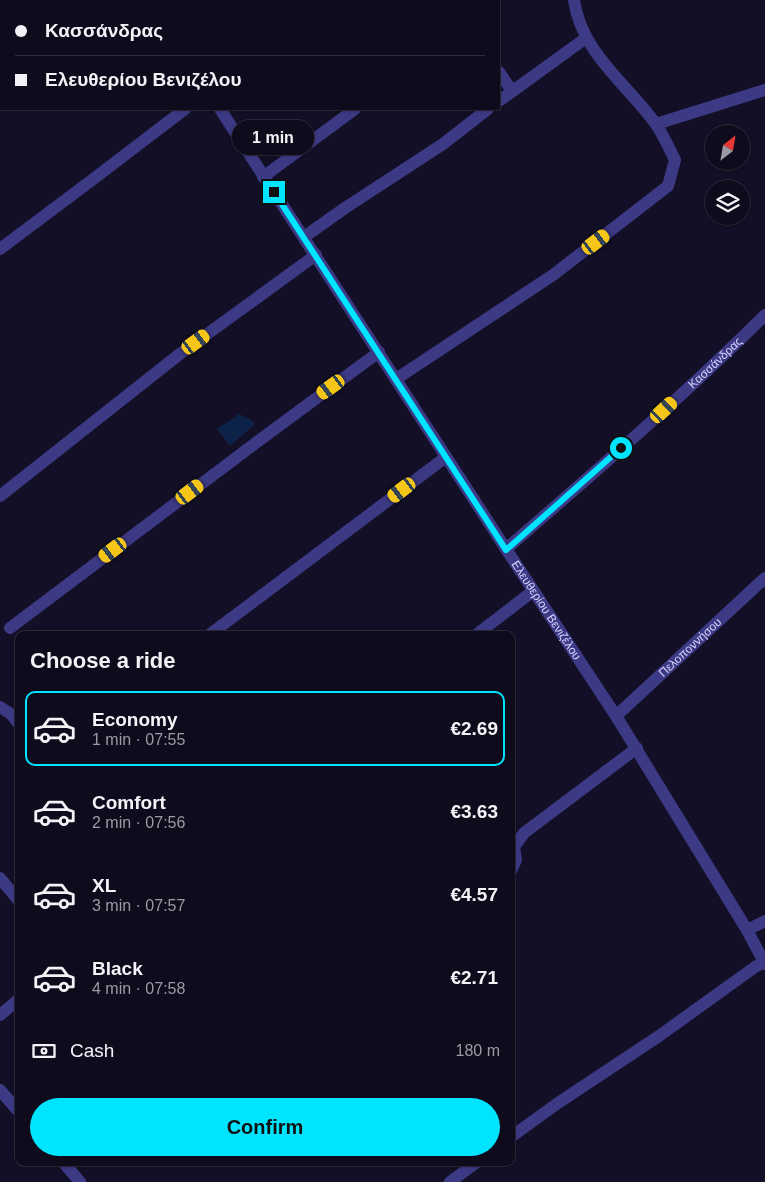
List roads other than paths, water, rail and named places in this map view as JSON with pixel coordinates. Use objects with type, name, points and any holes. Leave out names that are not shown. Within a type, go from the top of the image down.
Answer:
[{"type":"street","points":[[396,379],[553,275],[668,186],[675,160],[656,124],[605,64],[586,38],[576,12],[574,0]]},
{"type":"street","points":[[500,100],[586,38]]},
{"type":"street","points":[[500,73],[512,91]]},
{"type":"street","points":[[656,124],[765,90]]},
{"type":"street","points":[[0,249],[184,110]]},
{"type":"street","name":"Ελευθερίου Βενιζέλου","points":[[221,110],[637,748],[765,963]]},
{"type":"street","points":[[263,177],[354,110]]},
{"type":"street","points":[[304,237],[443,144],[487,110]]},
{"type":"street","points":[[0,496],[181,353],[316,255]]},
{"type":"street","name":"Κασσάνδρας","points":[[506,550],[650,423],[765,315]]},
{"type":"street","points":[[10,628],[252,445],[379,352]]},
{"type":"street","points":[[214,631],[446,457]]},
{"type":"street","name":"Πελοποννήσου","points":[[616,716],[765,578]]},
{"type":"street","points":[[481,631],[533,591]]},
{"type":"street","points":[[0,707],[15,719]]},
{"type":"street","points":[[515,846],[524,833],[637,748]]},
{"type":"street","points":[[0,878],[15,896]]},
{"type":"street","points":[[747,930],[765,921]]},
{"type":"street","points":[[515,1134],[659,1036],[755,967],[765,963]]},
{"type":"street","points":[[0,1016],[15,1003]]},
{"type":"street","points":[[0,1090],[15,1107]]},
{"type":"street","points":[[66,1166],[80,1182]]},
{"type":"street","points":[[450,1182],[472,1166]]},
{"type":"water","points":[[239,414],[250,419],[255,424],[230,446],[217,429]]}]
